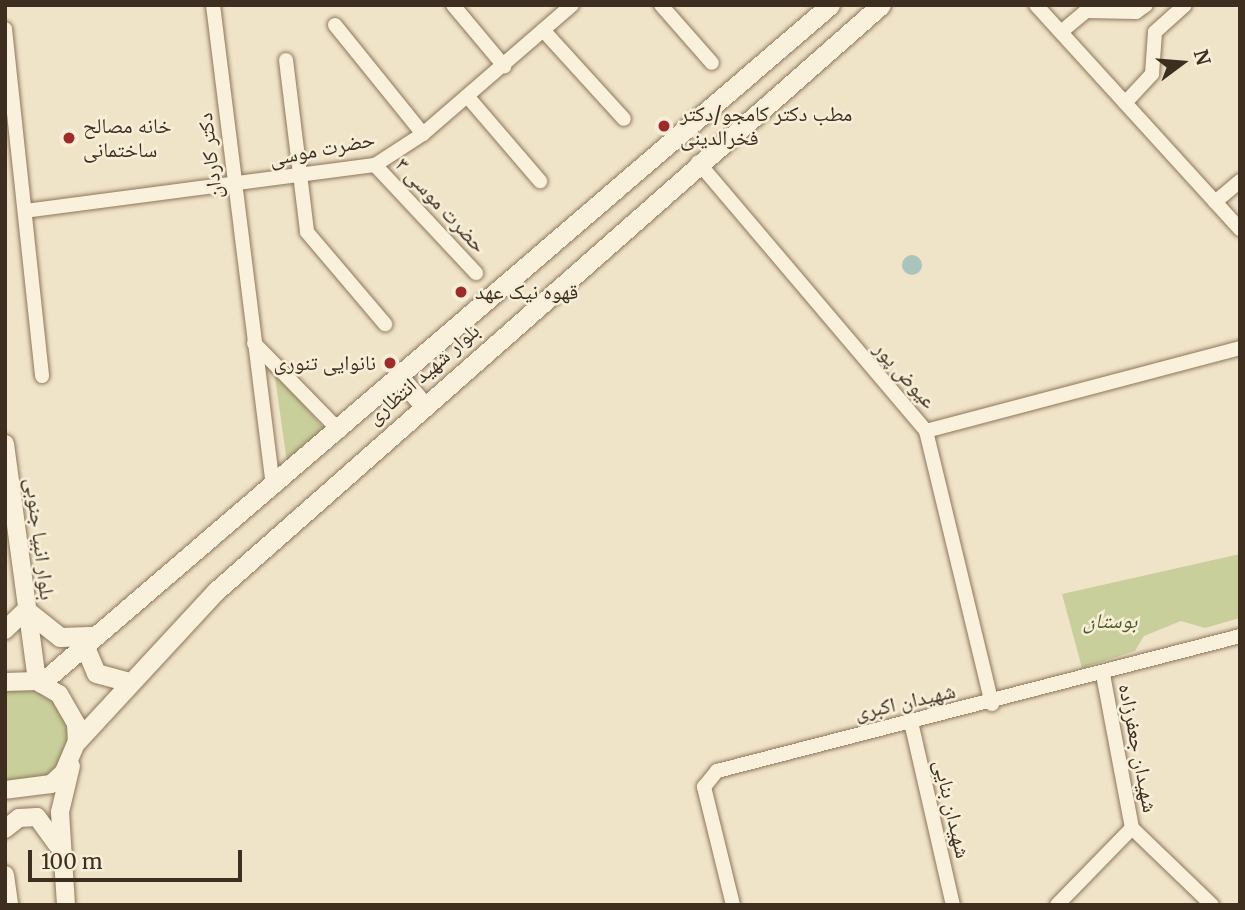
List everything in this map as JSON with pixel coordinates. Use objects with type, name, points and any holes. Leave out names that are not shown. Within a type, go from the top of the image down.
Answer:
[{"type":"main road","name":"بلوار شهید انتظاری","points":[[39,682],[103,634],[830,5]]},
{"type":"main road","name":"بلوار شهید انتظاری","points":[[75,748],[130,682],[216,591],[423,404],[881,5]]},
{"type":"main road","points":[[400,378],[423,404]]},
{"type":"main road","points":[[26,610],[60,636],[77,641],[103,634]]},
{"type":"main road","points":[[85,647],[96,673],[130,682]]},
{"type":"street","name":"دکتر کاردان","points":[[213,5],[273,487]]},
{"type":"street","points":[[453,5],[504,66]]},
{"type":"street","name":"حضرت موسی","points":[[25,211],[300,178],[374,165],[423,134],[572,5]]},
{"type":"street","points":[[660,5],[712,63]]},
{"type":"street","points":[[1036,5],[1240,229]]},
{"type":"street","points":[[1061,32],[1086,11],[1136,12],[1146,5]]},
{"type":"street","points":[[1125,103],[1152,74],[1155,32],[1185,5]]},
{"type":"street","points":[[335,24],[423,134]]},
{"type":"street","points":[[5,29],[42,376]]},
{"type":"street","points":[[542,30],[624,119]]},
{"type":"street","points":[[286,60],[307,232],[385,324]]},
{"type":"street","points":[[468,97],[540,181]]},
{"type":"street","name":"عیوض پور","points":[[698,162],[926,431],[1240,348]]},
{"type":"street","name":"حضرت موسی ۳","points":[[374,165],[476,273]]},
{"type":"street","points":[[1215,202],[1240,181]]},
{"type":"street","points":[[254,343],[340,431]]},
{"type":"street","points":[[926,431],[992,704]]},
{"type":"street","name":"بلوار انبیا جنوبی","points":[[5,443],[26,610],[39,682]]},
{"type":"street","points":[[5,630],[26,610]]},
{"type":"street","name":"شهیدان اکبری","points":[[733,905],[704,788],[709,778],[1240,636]]},
{"type":"street","name":"شهیدان جعفرزاده","points":[[1102,675],[1132,828],[1212,905]]},
{"type":"street","points":[[5,682],[39,682],[69,708],[75,748],[60,812],[60,858],[66,905]]},
{"type":"street","name":"شهیدان بنایی","points":[[911,722],[953,905]]},
{"type":"street","points":[[5,790],[51,784],[75,748]]},
{"type":"street","points":[[5,829],[19,818],[37,817],[51,830],[60,858]]},
{"type":"street","name":"شهیدان جعفرزاده","points":[[1057,905],[1132,828]]},
{"type":"street","points":[[5,875],[9,905]]},
{"type":"green space","points":[[274,370],[326,431],[287,463]]},
{"type":"green space","name":"بوستان","points":[[1240,554],[1240,618],[1205,628],[1181,621],[1144,636],[1135,651],[1082,668],[1062,594]]},
{"type":"green space","points":[[33,689],[69,708],[77,741],[51,784],[11,783],[5,780],[5,690]]},
{"type":"water","points":[[912,255],[919,258],[922,265],[919,272],[912,275],[905,272],[902,265],[905,258]]},
{"type":"place","name":"مطب دکتر کامجو/دکتر فخرالدینی","points":[[664,126]]},
{"type":"place","name":"خانه مصالح ساختمانی","points":[[69,138]]},
{"type":"place","name":"قهوه نیک عهد","points":[[461,292]]},
{"type":"place","name":"نانوایی تنوری","points":[[390,363]]}]
